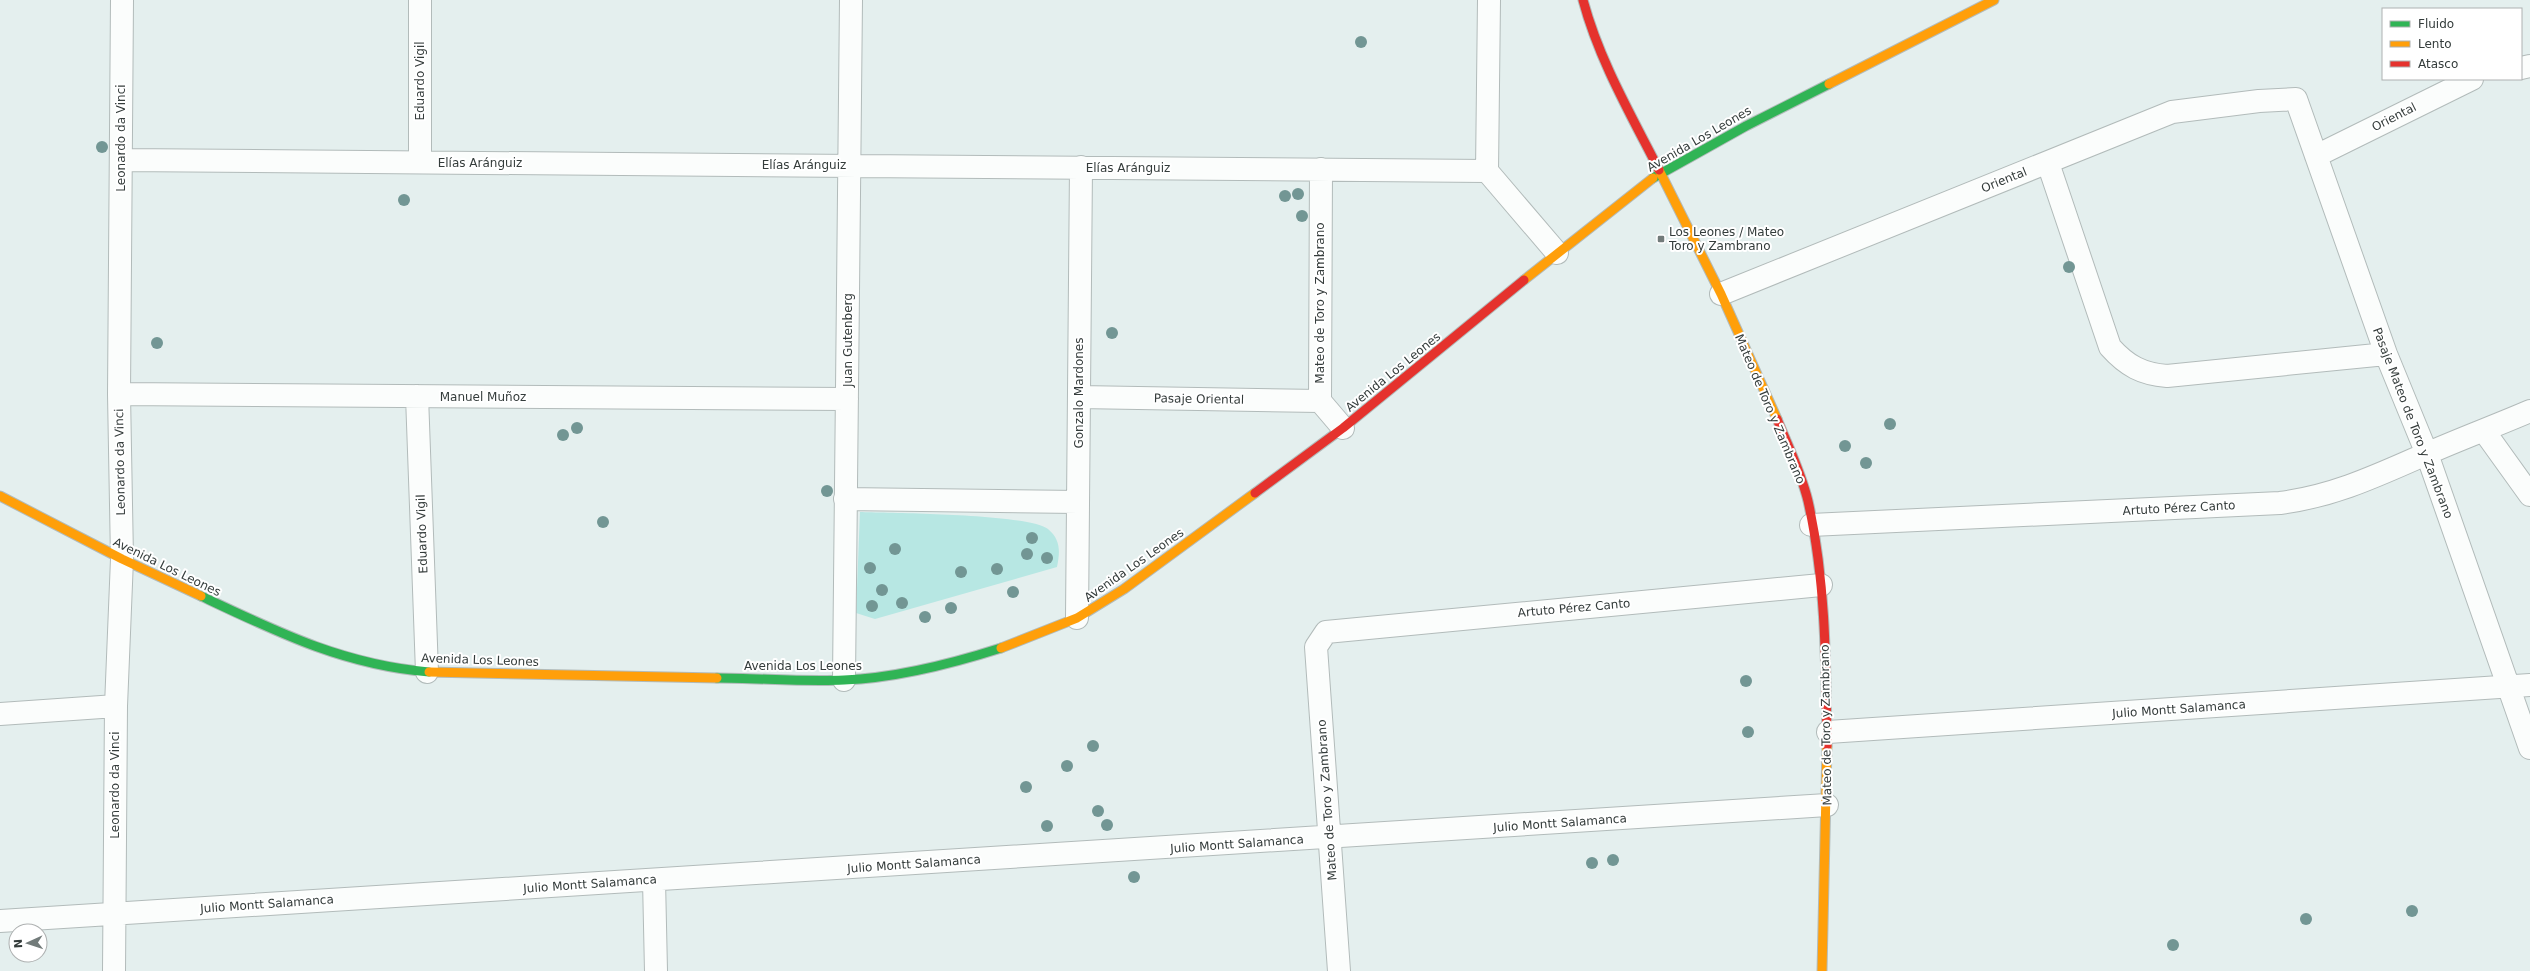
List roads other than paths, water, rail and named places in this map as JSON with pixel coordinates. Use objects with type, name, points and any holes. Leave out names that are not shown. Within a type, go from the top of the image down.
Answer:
[{"type":"main road","name":"Mateo de Toro y Zambrano","points":[[1584,0],[1590,26],[1611,74],[1721,294],[1796,465],[1808,501],[1821,585],[1828,732],[1822,971]]},
{"type":"main road","name":"Avenida Los Leones","points":[[0,496],[122,559],[296,641],[358,661],[428,672],[844,680],[888,676],[974,658],[1026,640],[1077,618],[1124,589],[1343,428],[1557,253],[1660,173],[1746,126],[1994,0]]},
{"type":"street","name":"Leonardo da Vinci","points":[[114,971],[116,706],[122,559],[119,394],[122,0]]},
{"type":"street","name":"Eduardo Vigil","points":[[420,0],[420,162]]},
{"type":"street","name":"Juan Gutenberg","points":[[844,680],[851,0]]},
{"type":"street","points":[[1489,0],[1487,171],[1557,253]]},
{"type":"street","name":"Oriental","points":[[2316,156],[2470,80]]},
{"type":"street","name":"Oriental","points":[[1721,294],[2172,112],[2259,101],[2296,99]]},
{"type":"street","name":"Pasaje Mateo de Toro y Zambrano","points":[[2296,99],[2386,354],[2427,454],[2507,688],[2530,748]]},
{"type":"street","name":"Elías Aránguiz","points":[[121,160],[1487,171]]},
{"type":"street","points":[[2048,163],[2110,347],[2121,359],[2133,368],[2150,375],[2168,376],[2386,354]]},
{"type":"street","name":"Gonzalo Mardones","points":[[1077,618],[1081,167]]},
{"type":"street","name":"Mateo de Toro y Zambrano","points":[[1321,169],[1320,401],[1343,428]]},
{"type":"street","name":"Manuel Muñoz","points":[[119,394],[847,399]]},
{"type":"street","name":"Eduardo Vigil","points":[[417,396],[428,672]]},
{"type":"street","name":"Pasaje Oriental","points":[[1079,397],[1320,401]]},
{"type":"street","name":"Artuto Pérez Canto","points":[[1811,525],[2280,503],[2310,499],[2344,490],[2530,411]]},
{"type":"street","points":[[2484,431],[2530,495]]},
{"type":"street","points":[[846,499],[1078,502]]},
{"type":"street","name":"Artuto Pérez Canto","points":[[1326,632],[1821,585]]},
{"type":"street","name":"Mateo de Toro y Zambrano","points":[[1326,632],[1316,647],[1339,971]]},
{"type":"street","name":"Julio Montt Salamanca","points":[[1828,732],[2507,688],[2530,685]]},
{"type":"street","points":[[0,714],[116,706]]},
{"type":"street","name":"Julio Montt Salamanca","points":[[0,921],[1827,806]]},
{"type":"street","points":[[654,880],[656,971]]},
{"type":"place","name":"Los Leones / Mateo Toro y Zambrano","points":[[1661,239]]}]
